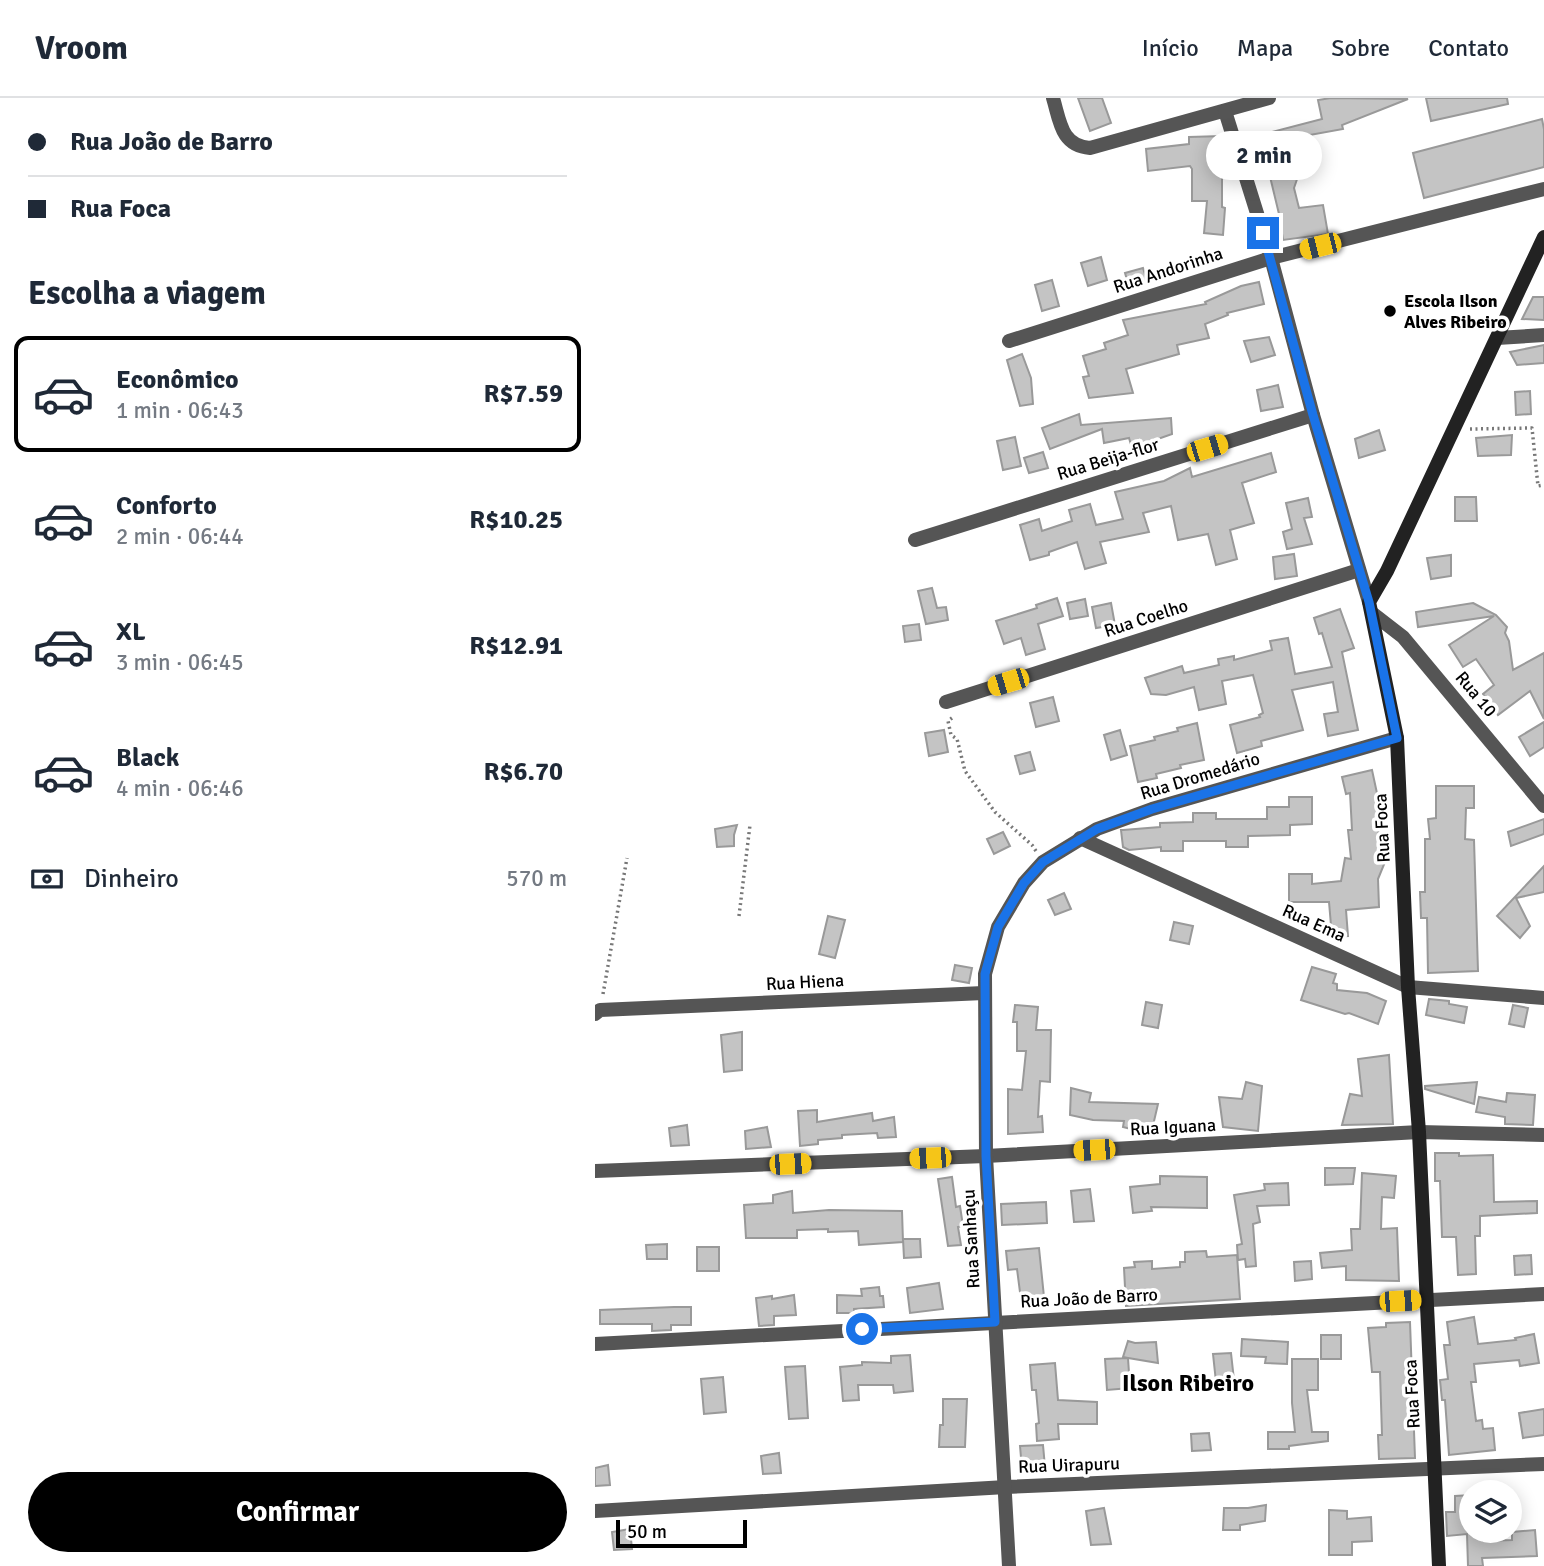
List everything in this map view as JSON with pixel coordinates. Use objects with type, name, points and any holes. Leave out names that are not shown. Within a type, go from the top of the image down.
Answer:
[{"type":"street","points":[[1053,98],[1063,132],[1070,142],[1079,147],[1090,148],[1269,98]]},
{"type":"street","name":"Rua Foca","points":[[1225,111],[1271,258],[1313,415],[1370,607],[1397,738],[1439,1566]]},
{"type":"street","name":"Rua Andorinha","points":[[1009,341],[1271,258],[1544,189]]},
{"type":"street","points":[[1370,607],[1544,237]]},
{"type":"street","points":[[1497,338],[1544,335]]},
{"type":"street","name":"Rua Beija-flor","points":[[915,540],[1313,415]]},
{"type":"street","name":"Rua Coelho","points":[[951,708],[1359,570]]},
{"type":"street","name":"Rua 10","points":[[1370,607],[1403,637],[1544,806]]},
{"type":"street","name":"Rua Dromedário","points":[[984,993],[985,974],[998,927],[1024,883],[1043,862],[1080,838],[1152,809],[1397,738]]},
{"type":"street","name":"Rua Ema","points":[[1080,838],[1408,987],[1544,998]]},
{"type":"street","name":"Rua Hiena","points":[[598,1012],[984,993]]},
{"type":"street","name":"Rua Sanhaçu","points":[[984,993],[986,1156],[1009,1566]]},
{"type":"street","name":"Rua Iguana","points":[[595,1171],[986,1156],[1419,1132],[1544,1135]]},
{"type":"street","name":"Rua João de Barro","points":[[595,1345],[1544,1294]]},
{"type":"street","name":"Rua Uirapuru","points":[[595,1511],[1006,1487],[1435,1471],[1544,1464]]},
{"type":"path","points":[[1454,430],[1532,428],[1538,486],[1544,485]]},
{"type":"path","points":[[951,708],[948,721],[951,735],[957,739],[965,771],[995,813],[1032,845],[1043,862]]},
{"type":"path","points":[[739,916],[750,825]]},
{"type":"path","points":[[598,1012],[627,858]]},
{"type":"building","points":[[1078,98],[1102,98],[1111,123],[1090,131]]},
{"type":"building","points":[[1426,98],[1507,98],[1508,104],[1431,121]]},
{"type":"building","points":[[1408,99],[1342,125],[1343,129],[1304,136],[1307,150],[1294,188],[1299,208],[1323,205],[1328,234],[1283,240],[1260,135],[1322,119],[1318,100]]},
{"type":"building","points":[[1542,119],[1544,167],[1424,198],[1413,153]]},
{"type":"building","points":[[1223,136],[1227,149],[1227,167],[1222,168],[1222,207],[1225,208],[1223,235],[1204,233],[1207,201],[1192,201],[1190,166],[1148,171],[1146,149],[1189,144],[1189,137]]},
{"type":"building","points":[[1101,257],[1107,280],[1088,286],[1081,263]]},
{"type":"building","points":[[1143,268],[1147,281],[1129,287],[1125,273]]},
{"type":"building","points":[[1052,280],[1059,306],[1042,311],[1035,285]]},
{"type":"building","points":[[1259,282],[1264,304],[1227,313],[1228,315],[1205,324],[1209,338],[1177,345],[1179,354],[1126,369],[1133,393],[1089,398],[1083,377],[1089,376],[1083,356],[1106,349],[1104,343],[1128,335],[1123,320],[1206,304],[1205,302],[1241,286]]},
{"type":"building","points":[[1533,297],[1544,297],[1544,320],[1522,319]]},
{"type":"building","points":[[1269,337],[1275,355],[1251,362],[1244,341]]},
{"type":"building","points":[[1544,345],[1544,363],[1517,365],[1510,352]]},
{"type":"building","points":[[1022,354],[1031,378],[1033,404],[1020,406],[1007,360]]},
{"type":"building","points":[[1278,385],[1283,407],[1261,411],[1257,390]]},
{"type":"building","points":[[1530,391],[1531,414],[1516,415],[1515,392]]},
{"type":"building","points":[[1079,414],[1081,425],[1171,418],[1172,434],[1152,441],[1155,447],[1134,455],[1129,438],[1104,443],[1102,429],[1050,449],[1042,428]]},
{"type":"building","points":[[1379,430],[1385,450],[1359,458],[1355,439]]},
{"type":"building","points":[[1512,435],[1511,455],[1478,456],[1476,438]]},
{"type":"building","points":[[1015,437],[1021,466],[1003,470],[997,441]]},
{"type":"building","points":[[1043,452],[1048,468],[1029,473],[1024,458]]},
{"type":"building","points":[[1271,453],[1276,472],[1242,483],[1254,523],[1230,530],[1237,559],[1216,565],[1208,534],[1178,540],[1171,506],[1143,513],[1149,532],[1100,542],[1106,563],[1085,569],[1077,542],[1049,552],[1049,555],[1030,560],[1020,525],[1039,519],[1042,531],[1072,521],[1069,510],[1090,504],[1096,525],[1123,519],[1115,492],[1164,481],[1190,468],[1192,477]]},
{"type":"building","points":[[1455,497],[1476,497],[1477,521],[1455,521]]},
{"type":"building","points":[[1308,498],[1312,517],[1304,518],[1312,544],[1287,549],[1283,532],[1292,529],[1286,503]]},
{"type":"building","points":[[1294,554],[1297,576],[1275,579],[1273,557]]},
{"type":"building","points":[[1451,555],[1451,576],[1431,579],[1427,558]]},
{"type":"building","points":[[932,588],[937,608],[946,607],[948,620],[926,624],[918,591]]},
{"type":"building","points":[[1057,598],[1063,616],[1038,624],[1045,649],[1026,655],[1021,638],[1004,644],[996,621],[1037,608],[1036,605]]},
{"type":"building","points":[[1085,599],[1088,616],[1070,619],[1067,603]]},
{"type":"building","points":[[1111,603],[1115,625],[1096,628],[1092,607]]},
{"type":"building","points":[[1473,603],[1496,615],[1507,627],[1505,633],[1509,641],[1513,670],[1544,653],[1544,719],[1530,691],[1498,715],[1483,694],[1494,685],[1476,659],[1463,667],[1449,645],[1494,616],[1418,627],[1416,612]]},
{"type":"building","points":[[1340,609],[1354,648],[1342,652],[1358,730],[1328,736],[1324,714],[1338,712],[1333,682],[1292,690],[1303,730],[1261,741],[1262,746],[1237,753],[1230,725],[1260,717],[1263,713],[1253,675],[1222,681],[1226,704],[1199,710],[1194,687],[1166,695],[1151,694],[1145,678],[1182,666],[1184,673],[1219,665],[1218,659],[1234,656],[1234,660],[1272,650],[1270,641],[1288,638],[1295,674],[1332,667],[1322,633],[1319,634],[1314,618]]},
{"type":"building","points":[[919,624],[921,640],[905,642],[903,626]]},
{"type":"building","points":[[1053,697],[1059,721],[1036,727],[1030,703]]},
{"type":"building","points":[[1544,722],[1544,747],[1530,756],[1519,737]]},
{"type":"building","points":[[1197,723],[1204,760],[1180,765],[1181,768],[1156,774],[1157,778],[1138,782],[1130,746],[1155,740],[1154,737]]},
{"type":"building","points":[[944,730],[948,752],[929,756],[925,733]]},
{"type":"building","points":[[1120,730],[1127,755],[1111,760],[1104,735]]},
{"type":"building","points":[[1030,752],[1035,770],[1020,774],[1015,756]]},
{"type":"building","points":[[1372,770],[1380,798],[1380,862],[1385,862],[1378,879],[1379,907],[1346,910],[1348,936],[1332,937],[1329,902],[1289,902],[1289,874],[1312,874],[1312,884],[1341,881],[1345,858],[1351,859],[1348,830],[1352,830],[1350,793],[1346,794],[1342,777]]},
{"type":"building","points":[[1436,786],[1474,786],[1474,808],[1466,808],[1465,839],[1474,840],[1478,971],[1428,973],[1427,918],[1421,918],[1420,892],[1425,892],[1425,839],[1430,839],[1428,819],[1436,818]]},
{"type":"building","points":[[1289,797],[1312,797],[1312,824],[1290,825],[1290,835],[1248,836],[1248,847],[1226,847],[1226,841],[1183,841],[1183,851],[1161,851],[1161,847],[1129,850],[1123,847],[1121,830],[1160,827],[1160,823],[1193,822],[1193,813],[1216,813],[1216,819],[1267,819],[1267,807],[1289,807]]},
{"type":"building","points":[[1544,819],[1544,834],[1511,846],[1508,832]]},
{"type":"building","points":[[737,825],[734,846],[717,847],[715,829]]},
{"type":"building","points":[[1003,832],[1010,846],[994,854],[987,839]]},
{"type":"building","points":[[1544,866],[1544,892],[1516,898],[1530,926],[1520,938],[1497,916]]},
{"type":"building","points":[[1064,893],[1071,909],[1055,915],[1048,900]]},
{"type":"building","points":[[828,916],[845,920],[835,958],[819,954]]},
{"type":"building","points":[[1174,922],[1193,926],[1189,944],[1170,940]]},
{"type":"building","points":[[955,965],[972,968],[969,983],[952,980]]},
{"type":"building","points":[[1312,967],[1336,974],[1333,983],[1337,984],[1337,990],[1367,993],[1386,1001],[1378,1024],[1301,1000]]},
{"type":"building","points":[[1429,999],[1449,1001],[1449,1004],[1467,1007],[1464,1023],[1426,1015]]},
{"type":"building","points":[[1146,1002],[1162,1005],[1158,1028],[1142,1025]]},
{"type":"building","points":[[1015,1005],[1038,1007],[1036,1030],[1051,1030],[1050,1082],[1040,1081],[1038,1117],[1042,1116],[1043,1132],[1008,1134],[1008,1089],[1022,1090],[1026,1051],[1017,1051],[1017,1022],[1013,1022]]},
{"type":"building","points":[[1513,1005],[1528,1008],[1524,1027],[1509,1024]]},
{"type":"building","points":[[742,1032],[742,1070],[724,1072],[721,1035]]},
{"type":"building","points":[[1389,1055],[1393,1124],[1342,1125],[1350,1094],[1362,1096],[1358,1059]]},
{"type":"building","points":[[1246,1082],[1262,1086],[1258,1131],[1223,1127],[1219,1097],[1242,1099]]},
{"type":"building","points":[[1477,1082],[1474,1104],[1425,1089],[1425,1086]]},
{"type":"building","points":[[1071,1088],[1091,1093],[1089,1102],[1158,1104],[1151,1134],[1123,1127],[1124,1121],[1093,1120],[1070,1115]]},
{"type":"building","points":[[1507,1093],[1535,1095],[1533,1125],[1505,1124],[1505,1117],[1476,1112],[1479,1097],[1506,1102]]},
{"type":"building","points":[[817,1110],[817,1122],[872,1113],[873,1121],[894,1117],[896,1137],[878,1138],[877,1133],[842,1135],[842,1138],[818,1140],[818,1144],[800,1146],[798,1111]]},
{"type":"building","points":[[687,1125],[689,1145],[671,1146],[669,1128]]},
{"type":"building","points":[[767,1127],[771,1147],[746,1149],[745,1131]]},
{"type":"building","points":[[1435,1153],[1459,1153],[1459,1156],[1493,1155],[1494,1202],[1537,1201],[1537,1213],[1480,1216],[1480,1236],[1475,1236],[1476,1274],[1458,1275],[1456,1237],[1442,1237],[1440,1181],[1435,1181]]},
{"type":"building","points":[[1325,1168],[1355,1168],[1353,1184],[1325,1185]]},
{"type":"building","points":[[1362,1173],[1396,1176],[1394,1198],[1382,1197],[1381,1229],[1397,1228],[1399,1281],[1346,1280],[1346,1266],[1322,1268],[1320,1253],[1352,1250],[1351,1229],[1360,1229]]},
{"type":"building","points":[[1160,1176],[1207,1177],[1207,1208],[1151,1207],[1152,1211],[1133,1213],[1130,1187],[1160,1184]]},
{"type":"building","points":[[952,1177],[956,1207],[960,1206],[963,1226],[958,1227],[961,1245],[948,1246],[938,1179]]},
{"type":"building","points":[[1288,1183],[1289,1205],[1257,1206],[1260,1222],[1253,1224],[1256,1266],[1246,1267],[1245,1259],[1238,1260],[1237,1245],[1242,1244],[1234,1195],[1265,1190],[1264,1184]]},
{"type":"building","points":[[1090,1189],[1094,1221],[1074,1222],[1071,1191]]},
{"type":"building","points":[[792,1191],[793,1213],[829,1210],[902,1211],[903,1242],[859,1245],[858,1231],[828,1232],[828,1229],[797,1230],[797,1238],[746,1238],[744,1205],[773,1203],[773,1195]]},
{"type":"building","points":[[1046,1202],[1047,1223],[1002,1225],[1001,1204]]},
{"type":"building","points":[[903,1239],[920,1239],[921,1257],[904,1258]]},
{"type":"building","points":[[667,1244],[667,1259],[647,1259],[646,1245]]},
{"type":"building","points":[[697,1247],[719,1247],[719,1271],[697,1271]]},
{"type":"building","points":[[1039,1248],[1044,1297],[1021,1300],[1017,1269],[1008,1270],[1006,1251]]},
{"type":"building","points":[[1206,1251],[1207,1257],[1237,1255],[1240,1299],[1126,1306],[1124,1268],[1135,1267],[1134,1262],[1152,1261],[1152,1269],[1180,1267],[1180,1262],[1185,1262],[1185,1252]]},
{"type":"building","points":[[1531,1255],[1532,1274],[1515,1275],[1514,1256]]},
{"type":"building","points":[[1311,1261],[1312,1279],[1295,1281],[1294,1262]]},
{"type":"building","points":[[939,1283],[943,1309],[910,1313],[907,1288]]},
{"type":"building","points":[[879,1287],[884,1307],[854,1309],[854,1313],[837,1313],[837,1295],[862,1296],[861,1289]]},
{"type":"building","points":[[794,1295],[796,1315],[774,1316],[774,1325],[759,1326],[756,1298],[772,1296],[772,1299]]},
{"type":"building","points":[[691,1307],[691,1325],[671,1325],[671,1330],[652,1331],[652,1324],[600,1324],[600,1310]]},
{"type":"building","points":[[1474,1317],[1478,1344],[1516,1340],[1515,1338],[1534,1334],[1539,1363],[1520,1366],[1519,1360],[1474,1364],[1476,1382],[1471,1382],[1476,1421],[1482,1420],[1483,1429],[1493,1428],[1495,1450],[1449,1455],[1445,1400],[1442,1400],[1440,1380],[1448,1379],[1444,1345],[1450,1345],[1447,1322]]},
{"type":"building","points":[[1410,1322],[1415,1458],[1379,1459],[1378,1435],[1382,1435],[1380,1372],[1372,1372],[1368,1328],[1386,1327],[1386,1323]]},
{"type":"building","points":[[1321,1335],[1341,1335],[1341,1359],[1321,1359]]},
{"type":"building","points":[[1242,1339],[1288,1342],[1287,1364],[1265,1363],[1266,1357],[1241,1356]]},
{"type":"building","points":[[1128,1341],[1156,1342],[1158,1363],[1123,1357]]},
{"type":"building","points":[[1231,1353],[1234,1380],[1216,1382],[1213,1354]]},
{"type":"building","points":[[910,1355],[913,1391],[894,1393],[893,1385],[858,1385],[859,1400],[843,1401],[840,1367],[862,1365],[862,1362],[891,1363],[891,1356]]},
{"type":"building","points":[[1128,1358],[1130,1388],[1107,1390],[1105,1359]]},
{"type":"building","points":[[1292,1359],[1318,1359],[1318,1390],[1307,1390],[1312,1432],[1328,1432],[1328,1441],[1289,1446],[1289,1449],[1268,1449],[1268,1432],[1295,1432]]},
{"type":"building","points":[[1055,1363],[1058,1400],[1097,1402],[1097,1424],[1058,1424],[1059,1439],[1037,1441],[1036,1424],[1039,1423],[1036,1390],[1032,1390],[1030,1365]]},
{"type":"building","points":[[805,1366],[808,1418],[789,1419],[785,1367]]},
{"type":"building","points":[[723,1377],[726,1412],[704,1414],[701,1379]]},
{"type":"building","points":[[943,1399],[967,1399],[965,1447],[939,1447],[940,1425],[943,1425]]},
{"type":"building","points":[[1544,1409],[1544,1435],[1523,1438],[1519,1413]]},
{"type":"building","points":[[1209,1433],[1211,1450],[1192,1451],[1191,1434]]},
{"type":"building","points":[[1043,1445],[1045,1467],[1022,1469],[1020,1446]]},
{"type":"building","points":[[779,1453],[781,1473],[763,1474],[761,1456]]},
{"type":"building","points":[[608,1465],[610,1485],[595,1486],[595,1468]]},
{"type":"building","points":[[1455,1496],[1459,1496],[1459,1535],[1447,1536],[1446,1512],[1455,1512]]},
{"type":"building","points":[[1266,1505],[1265,1521],[1240,1525],[1240,1530],[1223,1530],[1224,1508]]},
{"type":"building","points":[[1104,1508],[1111,1544],[1091,1545],[1086,1511]]},
{"type":"building","points":[[1329,1510],[1347,1511],[1347,1519],[1371,1517],[1372,1541],[1352,1542],[1352,1555],[1329,1555]]},
{"type":"building","points":[[630,1529],[632,1549],[614,1550],[612,1532]]},
{"type":"building","points":[[1535,1530],[1537,1556],[1482,1558],[1483,1566],[1468,1566],[1467,1543],[1522,1543],[1522,1531]]},
{"type":"place","name":"Escola Ilson Alves Ribeiro","points":[[1390,311]]},
{"type":"district","name":"Ilson Ribeiro","points":[[1188,1383]]},
{"type":"route","points":[[862,1329],[995,1322],[986,1156],[985,974],[998,927],[1024,883],[1043,862],[1097,829],[1152,809],[1397,738],[1369,602],[1313,415],[1263,233]]}]
